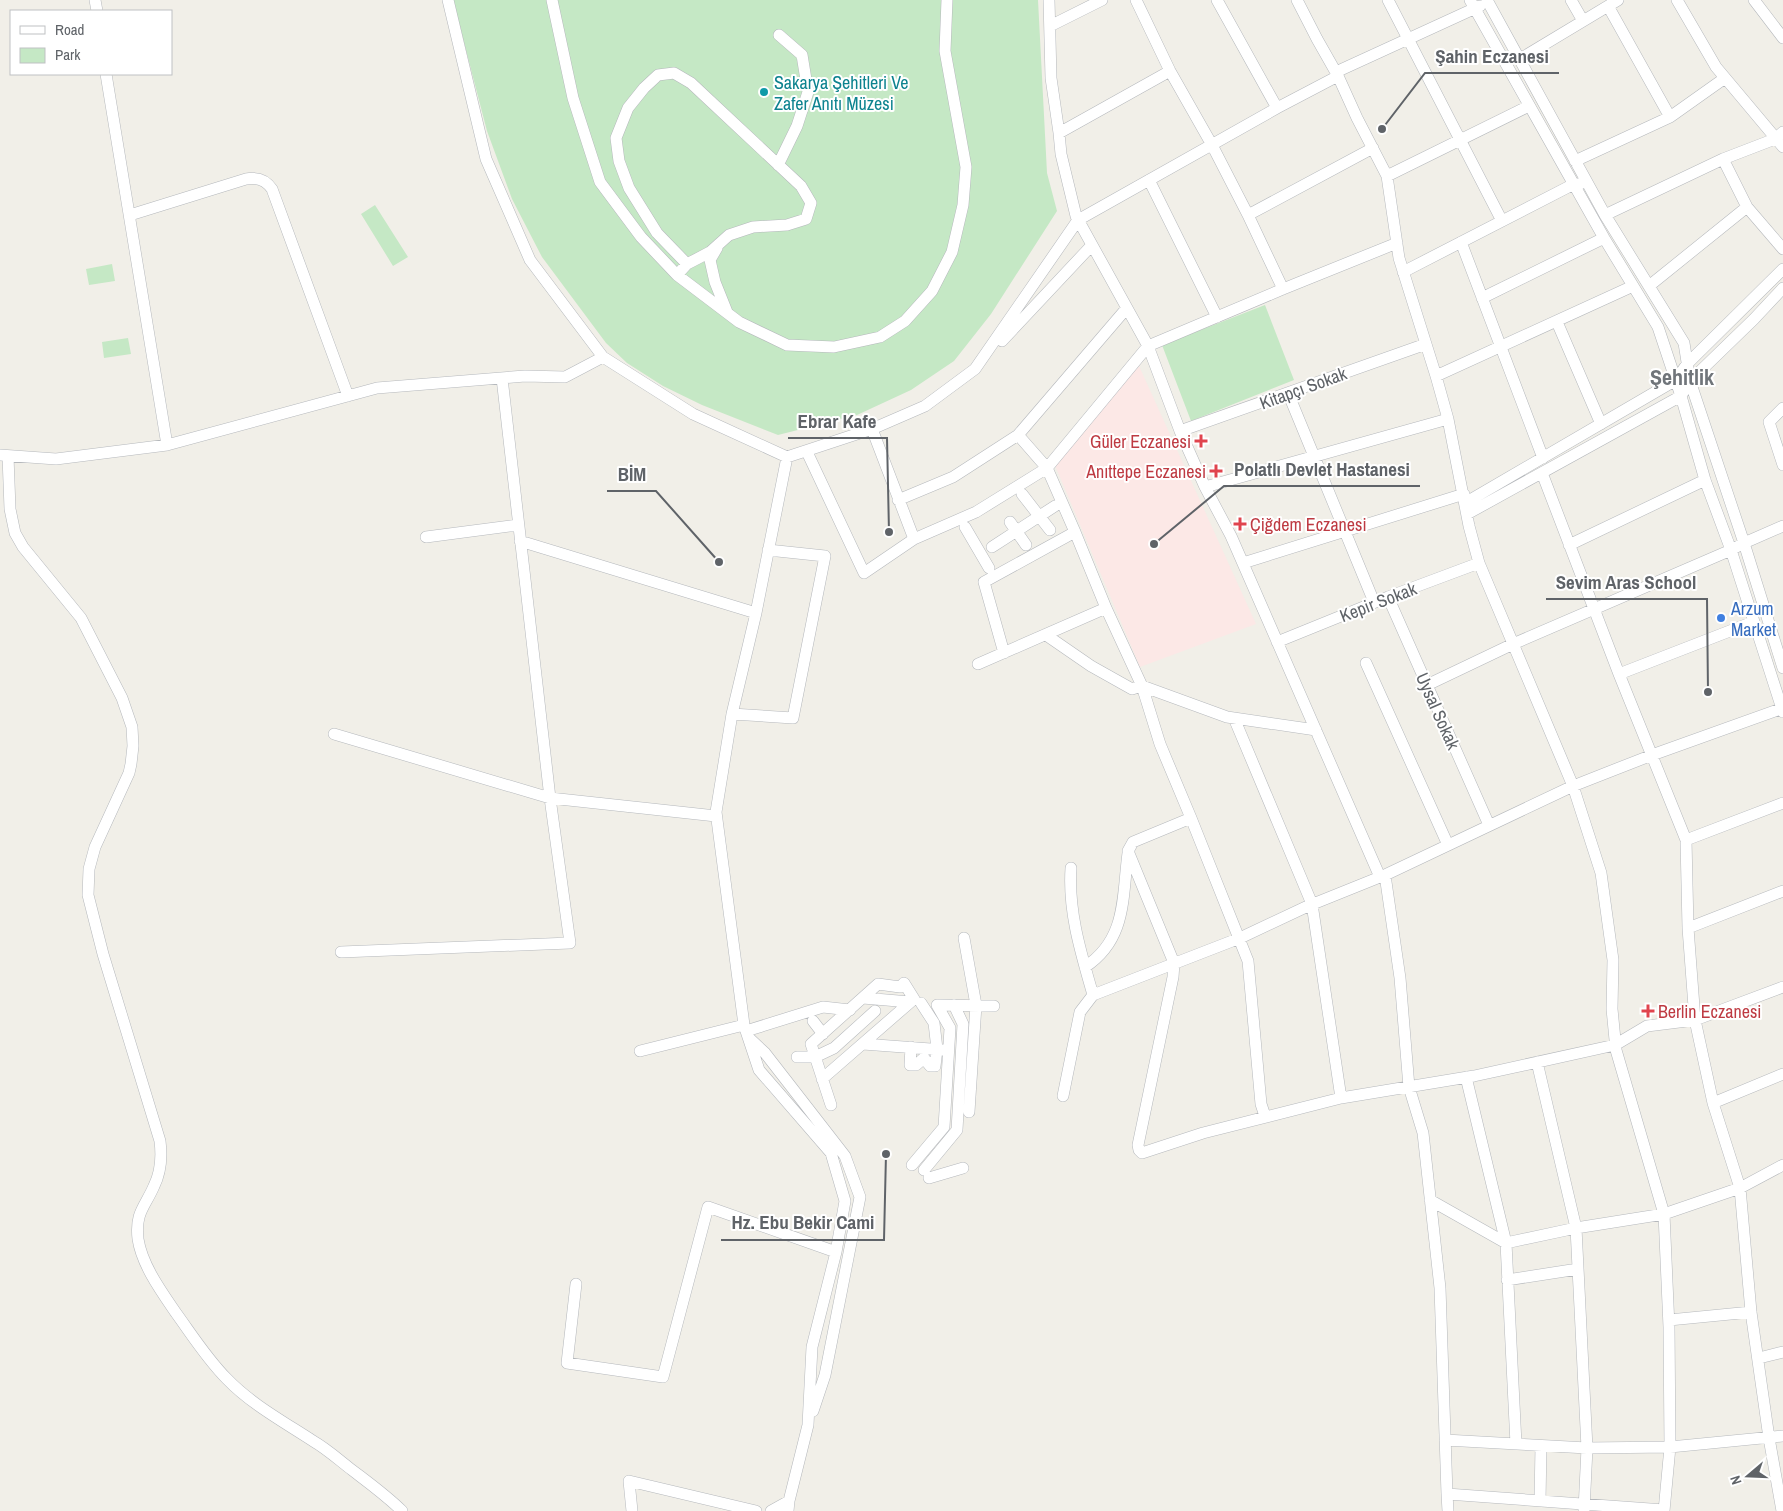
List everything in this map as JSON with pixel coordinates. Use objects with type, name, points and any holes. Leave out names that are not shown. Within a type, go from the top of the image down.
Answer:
[{"type":"street","points":[[448,0],[484,150],[530,260],[603,356],[692,414],[787,457],[807,452],[872,429],[925,406],[975,369],[1092,245]]},
{"type":"street","points":[[552,0],[573,98],[600,182],[641,238],[677,276],[739,322],[788,345],[834,346],[880,337],[905,321],[932,291],[952,252],[963,204],[966,167],[945,51],[947,0]]},
{"type":"street","points":[[1049,0],[1051,78],[1060,133],[1061,154],[1078,220],[1148,346],[1180,431],[1205,487],[1231,536],[1382,876],[1400,978],[1409,1087],[1423,1133],[1440,1288],[1448,1511]]},
{"type":"street","points":[[1050,26],[1102,0]]},
{"type":"street","points":[[1136,0],[1170,71],[1212,145],[1248,215],[1283,289]]},
{"type":"street","points":[[1217,0],[1277,108]]},
{"type":"street","points":[[1297,0],[1337,74],[1387,176],[1397,243],[1448,419],[1479,563],[1573,786],[1601,872],[1613,960],[1612,1009],[1616,1045],[1664,1214],[1669,1320],[1670,1447],[1664,1510],[1584,1508],[1447,1494]]},
{"type":"street","points":[[1388,0],[1502,221]]},
{"type":"street","points":[[1571,0],[1583,21]]},
{"type":"street","points":[[1605,215],[1723,159],[1780,140],[1716,67],[1677,0]]},
{"type":"street","points":[[1754,0],[1783,38]]},
{"type":"street","points":[[975,369],[1078,220],[1337,74],[1472,4],[1487,1],[1605,215],[1684,343],[1690,381],[1744,542],[1783,668]]},
{"type":"street","points":[[1520,59],[1613,3],[1670,117]]},
{"type":"street","points":[[1063,1096],[1080,1012],[1093,995],[1240,938],[1312,904],[1382,876],[1573,786],[1652,755],[1783,709],[1731,550],[1705,480],[1682,396],[1658,327],[1604,238],[1472,4]]},
{"type":"street","points":[[778,165],[797,126],[808,92],[802,55],[779,35]]},
{"type":"street","points":[[1060,133],[1170,71]]},
{"type":"street","points":[[677,276],[687,264],[710,252],[729,235],[753,227],[787,225],[806,219],[811,203],[801,186],[691,83],[674,73],[658,75],[644,88],[628,108],[616,138],[619,162],[630,188],[657,233],[687,264]]},
{"type":"street","points":[[106,75],[167,445]]},
{"type":"street","points":[[1575,161],[1670,117],[1725,78]]},
{"type":"street","points":[[1387,176],[1529,106]]},
{"type":"street","points":[[1248,215],[1373,148]]},
{"type":"street","points":[[1723,159],[1747,207],[1783,250]]},
{"type":"street","points":[[130,215],[246,179],[256,178],[268,184],[272,189],[348,396]]},
{"type":"street","points":[[1148,180],[1217,316]]},
{"type":"street","points":[[1404,272],[1574,184],[1587,183]]},
{"type":"street","points":[[1649,286],[1747,207]]},
{"type":"street","points":[[1482,298],[1604,238]]},
{"type":"street","points":[[1461,242],[1543,458]]},
{"type":"street","points":[[807,452],[864,573],[914,539],[976,512],[1047,468],[1148,346],[1397,243]]},
{"type":"street","points":[[719,244],[710,260],[715,282],[728,314]]},
{"type":"street","points":[[1465,504],[1676,380],[1687,364],[1783,270]]},
{"type":"street","points":[[1436,376],[1633,286]]},
{"type":"street","points":[[1243,563],[1345,532],[1465,504],[1542,473],[1682,396],[1690,381],[1783,288]]},
{"type":"street","points":[[898,500],[953,477],[1018,435],[1126,309]]},
{"type":"street","points":[[1557,322],[1601,424]]},
{"type":"street","name":"Kitapçı Sokak","points":[[1180,431],[1426,344]]},
{"type":"street","points":[[402,1511],[316,1442],[263,1408],[227,1379],[162,1294],[141,1251],[138,1236],[140,1214],[159,1172],[161,1157],[160,1141],[103,954],[88,895],[89,869],[95,847],[128,773],[133,746],[132,727],[122,698],[81,618],[24,547],[15,532],[10,509],[4,456],[56,460],[167,445],[377,388],[525,376],[565,377],[603,356]]},
{"type":"street","points":[[341,952],[570,943],[550,798],[502,378]]},
{"type":"street","points":[[1288,393],[1374,602]]},
{"type":"street","points":[[1783,408],[1769,422],[1783,465]]},
{"type":"street","points":[[1205,487],[1448,419]]},
{"type":"street","points":[[872,429],[914,539]]},
{"type":"street","points":[[1018,435],[1047,468],[1106,608],[1142,686],[1160,744],[1240,938],[1248,961],[1261,1104],[1264,1116]]},
{"type":"street","points":[[787,457],[756,613],[732,714],[716,816],[746,1032],[759,1070],[831,1153],[846,1201],[836,1252],[812,1347],[808,1425]]},
{"type":"street","points":[[1542,473],[1619,674],[1686,840],[1688,928],[1695,1020],[1713,1102],[1740,1188],[1751,1312],[1769,1438],[1782,1511]]},
{"type":"street","points":[[1569,545],[1705,480]]},
{"type":"street","points":[[1022,494],[1050,530]]},
{"type":"street","points":[[992,548],[1013,527],[1039,516],[1055,506]]},
{"type":"street","points":[[426,537],[518,525]]},
{"type":"street","points":[[1427,685],[1513,644],[1783,526]]},
{"type":"street","points":[[1013,527],[1026,545]]},
{"type":"street","points":[[965,528],[989,568]]},
{"type":"street","points":[[1004,653],[984,582],[1075,532]]},
{"type":"street","points":[[520,541],[756,613]]},
{"type":"street","points":[[732,714],[793,718],[825,556],[768,550]]},
{"type":"street","name":"Kepir Sokak","points":[[1277,642],[1374,602],[1479,563]]},
{"type":"street","name":"Uysal Sokak","points":[[1388,597],[1489,825]]},
{"type":"street","points":[[978,664],[1106,608]]},
{"type":"street","points":[[1619,674],[1753,622]]},
{"type":"street","points":[[1046,635],[1091,666],[1132,689],[1142,686],[1226,717],[1316,730]]},
{"type":"street","points":[[1366,663],[1448,845]]},
{"type":"street","points":[[1234,718],[1312,904],[1341,1098]]},
{"type":"street","points":[[334,734],[550,798],[716,816]]},
{"type":"street","points":[[1686,840],[1783,803]]},
{"type":"street","points":[[1085,967],[1098,959],[1106,950],[1119,924],[1128,851],[1133,842],[1192,818]]},
{"type":"street","points":[[1128,851],[1174,964],[1138,1145],[1139,1150],[1145,1153],[1204,1133],[1264,1116],[1341,1098],[1466,1077],[1616,1045],[1647,1026],[1695,1020],[1783,987]]},
{"type":"street","points":[[1071,868],[1070,888],[1073,916],[1093,995]]},
{"type":"street","points":[[1688,928],[1783,891]]},
{"type":"street","points":[[963,1168],[927,1174],[958,1127],[967,1052],[976,1006],[964,938]]},
{"type":"street","points":[[879,1013],[877,999],[878,984],[900,987],[904,983],[916,1003],[934,1023],[943,1050],[939,1125],[912,1165]]},
{"type":"street","points":[[877,999],[879,1013]]},
{"type":"street","points":[[831,1104],[811,1044],[850,1010],[877,999],[916,1003]]},
{"type":"street","points":[[822,1079],[916,1003]]},
{"type":"street","points":[[924,1053],[930,1066],[935,1066],[943,1050],[950,1028],[938,1005],[994,1006]]},
{"type":"street","points":[[954,1005],[963,1024],[967,1052],[969,1112]]},
{"type":"street","points":[[640,1052],[746,1032],[823,1008],[850,1010]]},
{"type":"street","points":[[797,1058],[815,1057],[834,1048],[858,1027],[879,1013]]},
{"type":"street","points":[[813,1021],[823,1034]]},
{"type":"street","points":[[835,1022],[847,1036],[863,1044],[911,1047],[924,1053],[943,1050],[967,1052]]},
{"type":"street","points":[[858,1027],[863,1044]]},
{"type":"street","points":[[746,1032],[765,1053],[845,1156],[860,1196],[825,1375],[808,1425],[788,1506],[771,1511]]},
{"type":"street","points":[[911,1047],[910,1065],[916,1065],[924,1053]]},
{"type":"street","points":[[1536,1062],[1576,1228],[1586,1448],[1584,1508]]},
{"type":"street","points":[[1713,1102],[1783,1074]]},
{"type":"street","points":[[1466,1077],[1506,1243],[1516,1444]]},
{"type":"street","points":[[939,1125],[958,1127]]},
{"type":"street","points":[[1430,1200],[1506,1243],[1576,1228],[1664,1214],[1740,1188],[1783,1165]]},
{"type":"street","points":[[576,1284],[567,1363],[663,1377],[708,1207],[836,1252]]},
{"type":"street","points":[[1507,1280],[1578,1269]]},
{"type":"street","points":[[1669,1320],[1751,1312]]},
{"type":"street","points":[[1759,1358],[1783,1352]]},
{"type":"street","points":[[1445,1440],[1586,1448],[1670,1447],[1783,1436]]},
{"type":"street","points":[[1536,1504],[1541,1446]]},
{"type":"street","points":[[632,1511],[629,1481],[756,1511]]},
{"type":"shaded area","points":[[1139,366],[1256,624],[1140,667],[1054,463]]},
{"type":"green space","points":[[453,0],[1038,0],[1047,173],[1057,211],[991,314],[954,361],[911,390],[857,415],[778,435],[702,405],[663,386],[627,363],[606,343],[542,257],[512,199],[487,131]]},
{"type":"green space","points":[[375,205],[408,257],[393,266],[361,214]]},
{"type":"green space","points":[[112,264],[115,281],[89,285],[86,269]]},
{"type":"green space","points":[[1265,305],[1294,380],[1191,421],[1162,345]]},
{"type":"green space","points":[[128,338],[131,354],[104,358],[102,342]]},
{"type":"place","name":"Sakarya Şehitleri Ve Zafer Anıtı Müzesi","points":[[764,92]]},
{"type":"place","name":"Şahin Eczanesi","points":[[1382,129]]},
{"type":"place","name":"Güler Eczanesi","points":[[1201,441]]},
{"type":"place","name":"Anıttepe Eczanesi","points":[[1216,471]]},
{"type":"place","name":"Çiğdem Eczanesi","points":[[1240,524]]},
{"type":"place","name":"Ebrar Kafe","points":[[889,532]]},
{"type":"place","name":"Polatlı Devlet Hastanesi","points":[[1154,544]]},
{"type":"place","name":"BİM","points":[[719,562]]},
{"type":"place","name":"Arzum Market","points":[[1721,618]]},
{"type":"place","name":"Sevim Aras School","points":[[1708,692]]},
{"type":"place","name":"Berlin Eczanesi","points":[[1648,1011]]},
{"type":"place","name":"Hz. Ebu Bekir Cami","points":[[886,1154]]},
{"type":"district","name":"Şehitlik","points":[[1682,377]]}]
